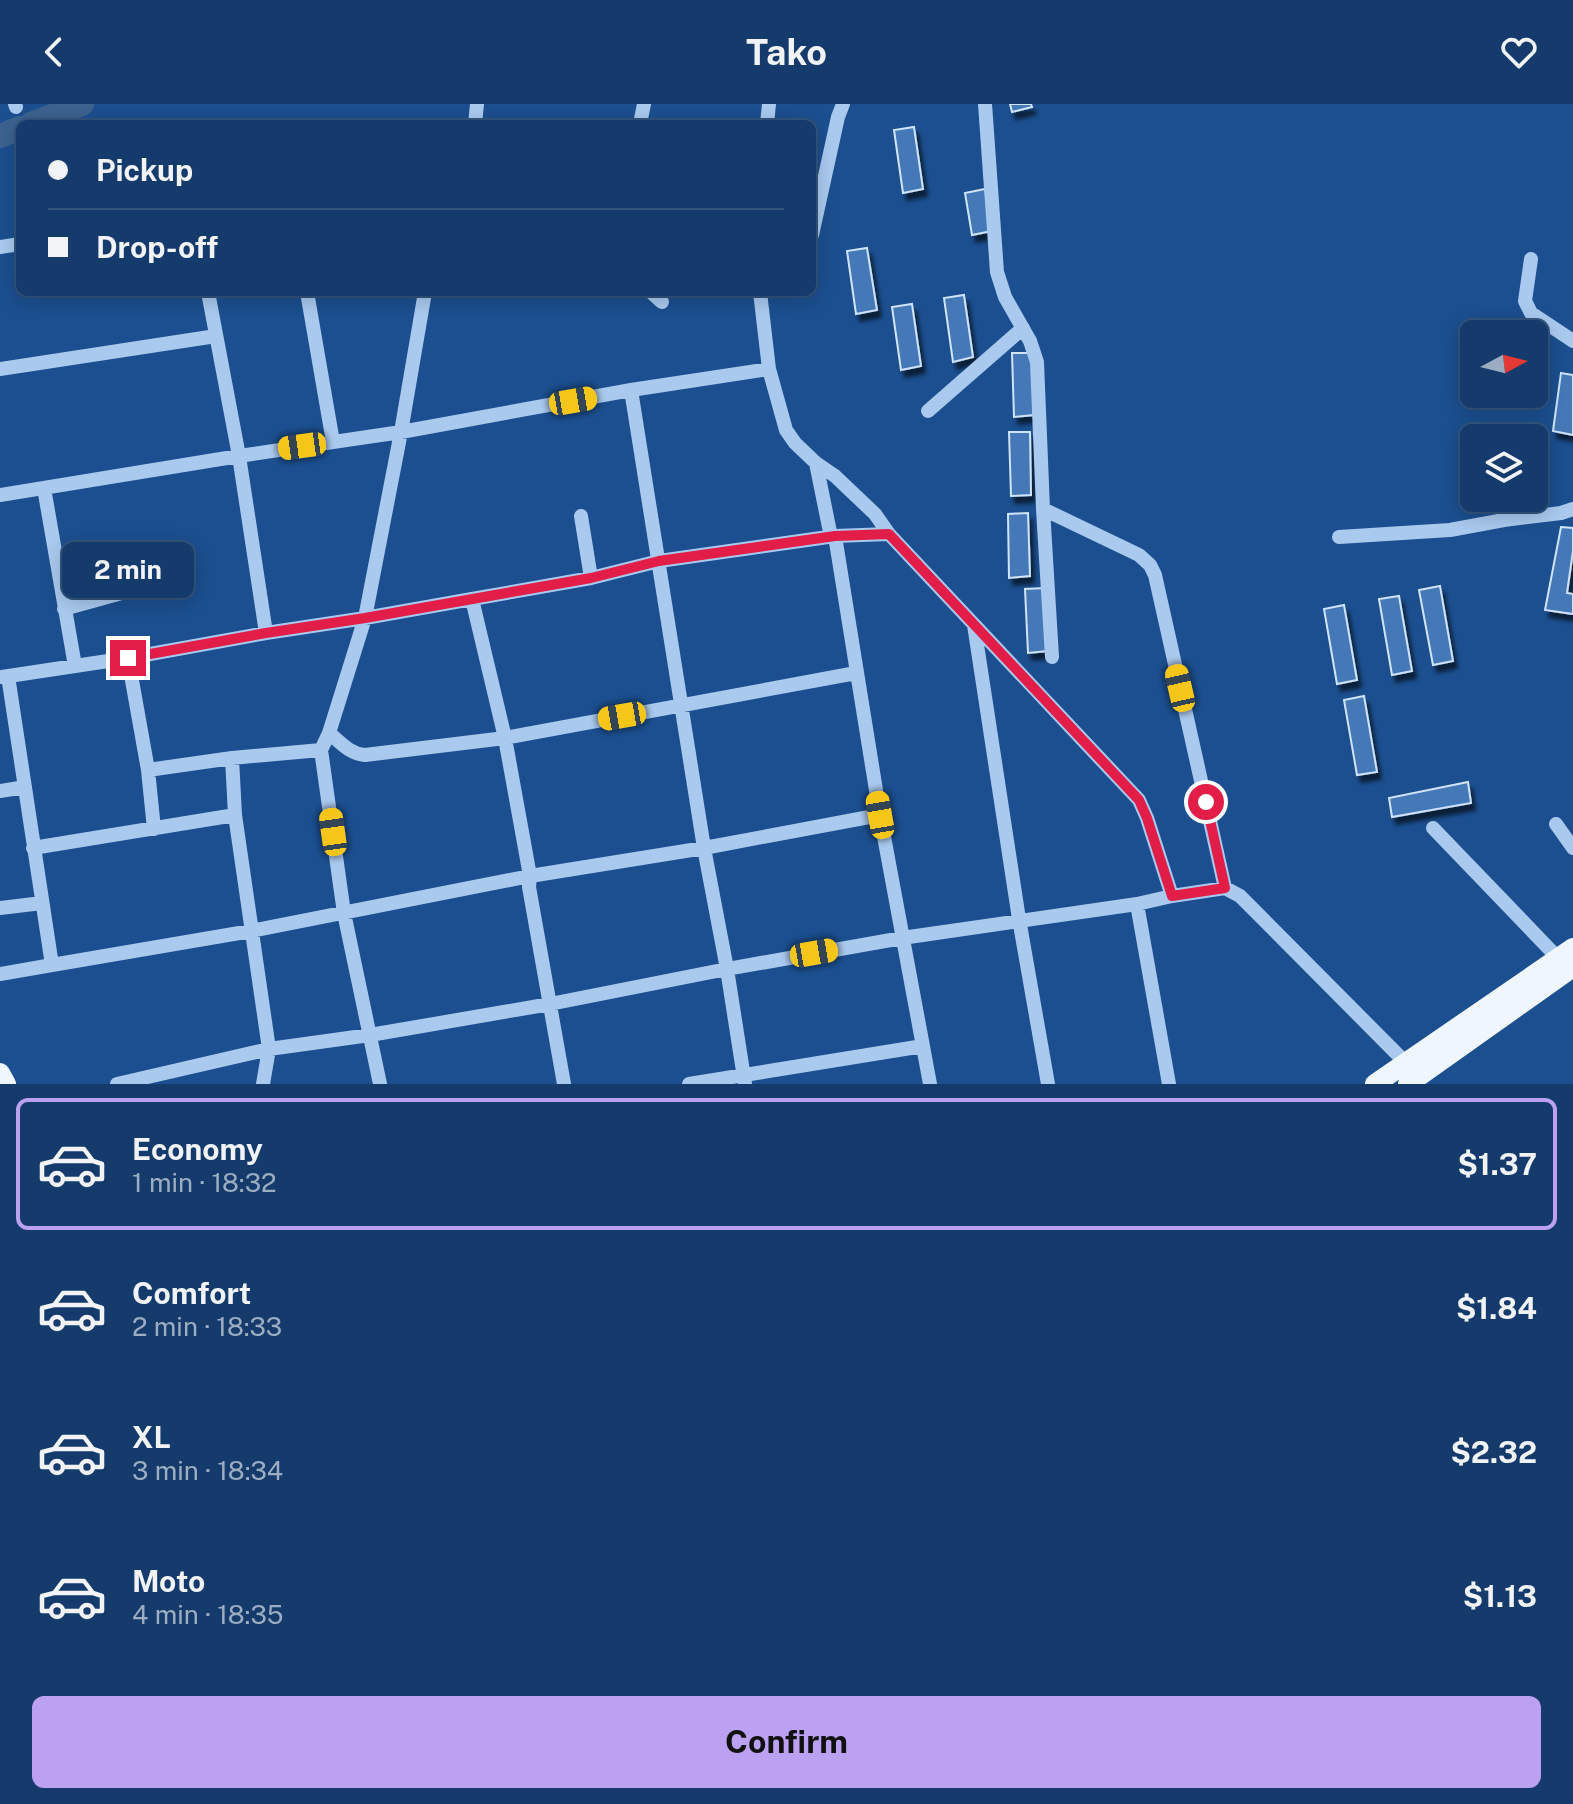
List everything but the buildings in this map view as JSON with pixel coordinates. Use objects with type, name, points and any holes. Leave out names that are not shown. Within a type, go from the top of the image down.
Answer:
[{"type":"main road","points":[[1375,1084],[1415,1077],[1466,1032],[1569,963]]},
{"type":"main road","points":[[0,1073],[6,1084]]},
{"type":"street","points":[[816,217],[843,104]]},
{"type":"street","points":[[985,104],[997,272],[1005,297],[1035,352],[1039,374],[1052,657]]},
{"type":"street","points":[[1531,259],[1525,301],[1531,313],[1573,341]]},
{"type":"street","points":[[209,296],[239,456],[266,633]]},
{"type":"street","points":[[308,296],[333,442]]},
{"type":"street","points":[[380,1084],[344,913],[321,750],[365,618],[424,296]]},
{"type":"street","points":[[760,296],[769,369],[786,430],[816,463],[835,476],[875,514],[889,534],[1139,800],[1172,896]]},
{"type":"street","points":[[928,411],[1023,328]]},
{"type":"street","points":[[0,369],[216,336]]},
{"type":"street","points":[[0,495],[401,432],[631,390],[769,369]]},
{"type":"street","points":[[631,390],[680,706],[745,1079]]},
{"type":"street","points":[[816,463],[833,536],[930,1084]]},
{"type":"street","points":[[44,488],[75,666]]},
{"type":"street","points":[[1043,509],[1139,555],[1155,575],[1225,888]]},
{"type":"street","points":[[1339,537],[1450,530],[1573,509]]},
{"type":"street","points":[[581,516],[591,578]]},
{"type":"street","points":[[52,965],[25,787],[4,677],[591,578],[659,561],[833,536],[889,534]]},
{"type":"street","points":[[64,609],[136,589]]},
{"type":"street","points":[[472,599],[505,738],[564,1084]]},
{"type":"street","points":[[974,625],[1048,1084]]},
{"type":"street","points":[[128,658],[148,770],[154,829]]},
{"type":"street","points":[[329,733],[357,755],[365,755],[505,738],[856,673]]},
{"type":"street","points":[[148,770],[321,750]]},
{"type":"street","points":[[232,758],[235,815],[269,1049],[263,1084]]},
{"type":"street","points":[[0,791],[25,787]]},
{"type":"street","points":[[33,848],[235,815]]},
{"type":"street","points":[[0,974],[880,815]]},
{"type":"street","points":[[1556,824],[1573,848]]},
{"type":"street","points":[[1433,828],[1569,963]]},
{"type":"street","points":[[117,1084],[269,1049],[550,1004],[902,938],[1225,888],[1240,896],[1415,1077]]},
{"type":"street","points":[[0,908],[42,903]]},
{"type":"street","points":[[1137,904],[1169,1084]]},
{"type":"street","points":[[689,1084],[745,1079],[923,1046]]},
{"type":"waterway","points":[[41,120],[82,104]]},
{"type":"waterway","points":[[0,136],[16,130]]},
{"type":"route","points":[[128,658],[591,578],[659,561],[835,536],[889,534],[1139,800],[1172,896],[1225,888],[1206,802]]}]
